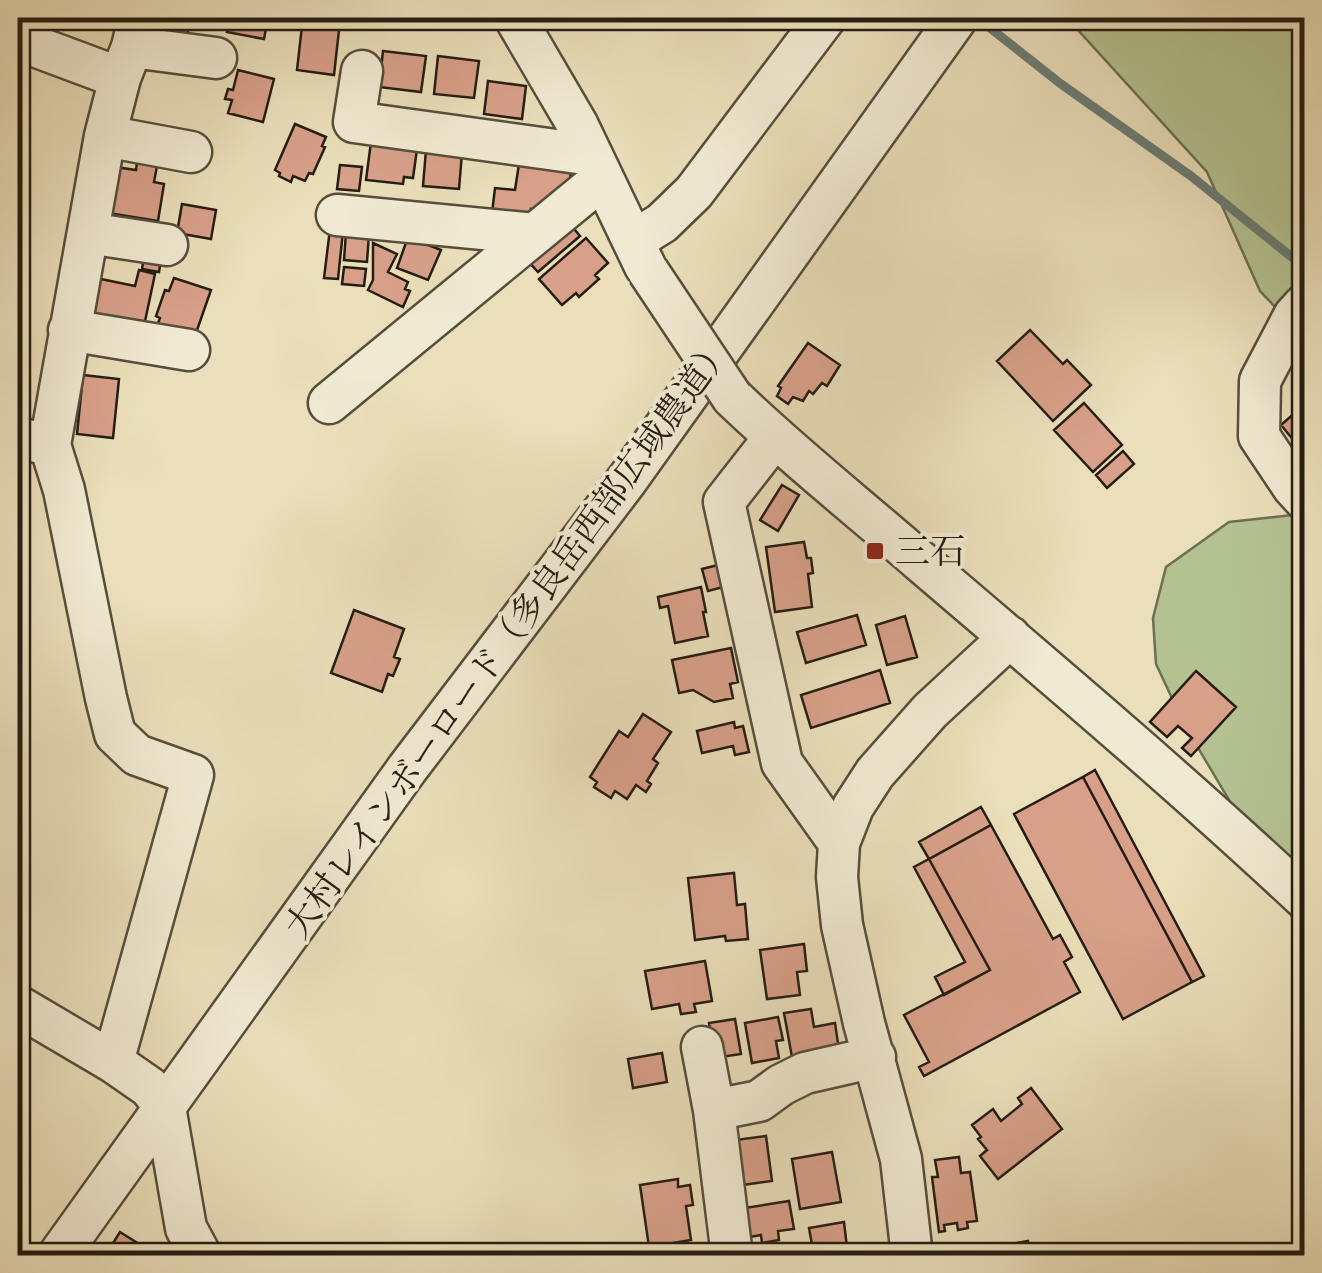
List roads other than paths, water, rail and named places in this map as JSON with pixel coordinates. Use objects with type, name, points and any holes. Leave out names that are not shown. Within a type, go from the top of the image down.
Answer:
[{"type":"street","points":[[514,18],[577,124],[640,256],[732,396],[774,438],[1010,638],[1304,898]]},
{"type":"street","points":[[640,256],[662,223],[694,192],[826,18]]},
{"type":"street","name":"大村レインボーロード（多良岳西部広域農道）","points":[[58,1256],[407,770],[627,480],[957,18]]},
{"type":"street","points":[[18,35],[29,44],[130,47],[216,58]]},
{"type":"street","points":[[113,1062],[192,774],[137,756],[115,734],[64,490],[34,441],[69,330],[106,136],[130,47]]},
{"type":"street","points":[[362,71],[354,122],[597,166]]},
{"type":"street","points":[[106,136],[191,152]]},
{"type":"street","points":[[329,403],[535,234],[597,166]]},
{"type":"street","points":[[337,215],[535,234]]},
{"type":"street","points":[[88,233],[168,245]]},
{"type":"street","points":[[1299,311],[1260,381],[1259,436],[1304,499]]},
{"type":"street","points":[[69,330],[189,350]]},
{"type":"street","points":[[774,438],[724,502],[782,762],[840,843]]},
{"type":"street","points":[[912,1256],[901,1159],[842,925],[837,877],[840,843],[853,807],[875,772],[930,711],[1010,638]]},
{"type":"street","points":[[18,1006],[113,1062],[149,1087],[165,1107],[186,1228],[201,1256]]},
{"type":"street","points":[[702,1047],[732,1256]]},
{"type":"street","points":[[714,1110],[759,1101],[805,1073],[875,1058]]},
{"type":"waterway","points":[[985,24],[1061,84],[1191,176],[1304,267]]},
{"type":"place","name":"三石","points":[[875,551]]}]
